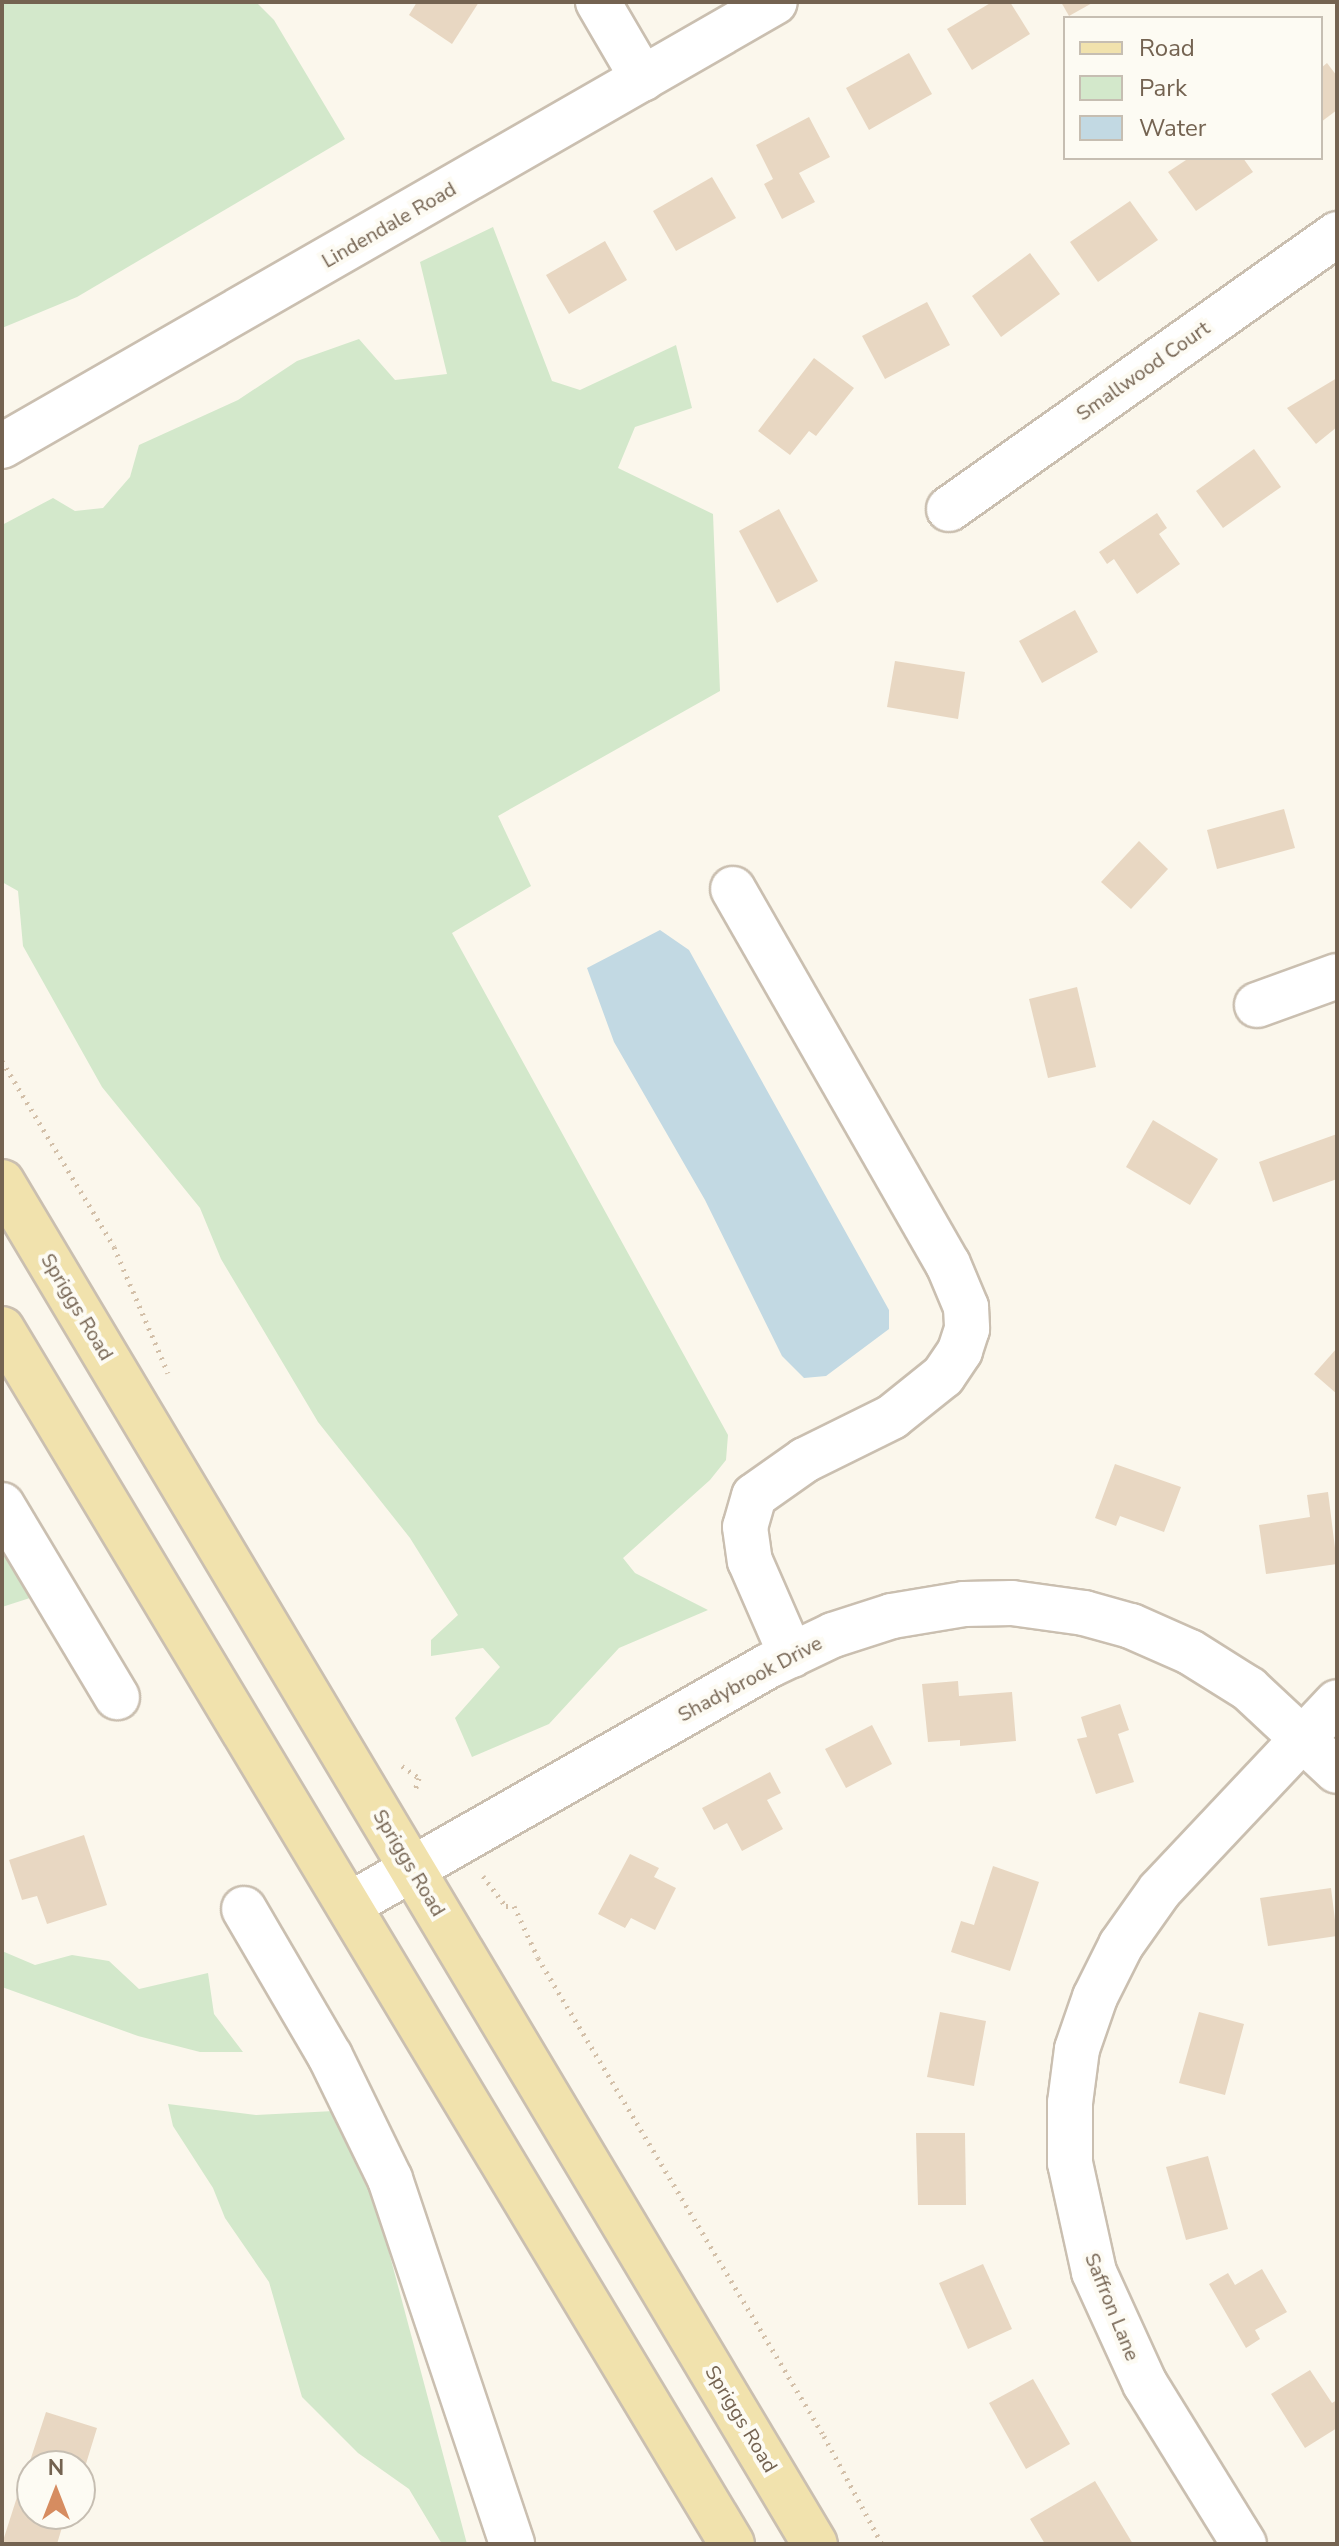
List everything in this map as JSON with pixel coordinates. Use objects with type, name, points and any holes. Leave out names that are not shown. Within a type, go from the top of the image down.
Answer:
[{"type":"main road","name":"Spriggs Road","points":[[2,1182],[815,2544]]},
{"type":"main road","points":[[2,1329],[732,2544]]},
{"type":"street","points":[[598,2],[643,79]]},
{"type":"street","name":"Lindendale Road","points":[[2,446],[775,2]]},
{"type":"street","name":"Smallwood Court","points":[[949,509],[1337,234]]},
{"type":"street","points":[[733,889],[948,1264],[966,1307],[960,1351],[933,1385],[892,1417],[805,1460],[754,1496],[745,1527],[750,1561],[791,1655]]},
{"type":"street","points":[[1257,1005],[1337,976]]},
{"type":"street","points":[[2,1505],[117,1697]]},
{"type":"street","name":"Shadybrook Drive","points":[[349,1905],[791,1655],[892,1616],[964,1604],[1012,1603],[1084,1613],[1131,1626],[1190,1652],[1249,1689],[1305,1737],[1337,1771]]},
{"type":"street","name":"Saffron Lane","points":[[1244,2544],[1145,2384],[1094,2272],[1070,2163],[1070,2103],[1077,2049],[1095,1997],[1121,1945],[1160,1890],[1337,1702]]},
{"type":"street","points":[[244,1909],[330,2056],[390,2179],[512,2544]]},
{"type":"path","points":[[2,1061],[114,1247],[174,1387]]},
{"type":"path","points":[[397,1759],[419,1778],[414,1789]]},
{"type":"path","points":[[506,1906],[514,1906],[538,1958],[824,2436],[882,2544]]},
{"type":"green space","points":[[2,2],[256,2],[274,20],[345,139],[77,297],[2,328]]},
{"type":"green space","points":[[493,227],[552,381],[580,390],[676,345],[692,408],[635,427],[618,468],[713,514],[720,691],[498,816],[531,886],[452,933],[728,1435],[726,1460],[710,1480],[623,1558],[635,1573],[708,1610],[619,1648],[549,1724],[472,1757],[455,1718],[500,1667],[483,1648],[431,1656],[431,1640],[458,1615],[410,1538],[318,1422],[221,1259],[200,1208],[102,1087],[23,946],[18,891],[2,882],[2,525],[53,498],[75,511],[103,508],[130,477],[139,445],[238,400],[297,361],[359,339],[395,380],[447,374],[420,262]]},
{"type":"green space","points":[[2,1547],[33,1597],[2,1607]]},
{"type":"green space","points":[[2,1951],[35,1965],[72,1955],[109,1961],[139,1989],[208,1973],[214,2014],[243,2052],[200,2052],[138,2036],[2,1987]]},
{"type":"green space","points":[[168,2104],[256,2115],[334,2111],[371,2185],[467,2544],[442,2544],[409,2489],[358,2453],[302,2397],[269,2282],[225,2218],[213,2188],[173,2126]]},
{"type":"water","points":[[660,930],[689,950],[889,1310],[889,1329],[826,1376],[804,1378],[782,1356],[705,1200],[614,1042],[587,968]]},
{"type":"building","points":[[417,2],[479,2],[452,44],[409,15]]},
{"type":"building","points":[[992,2],[1010,2],[1030,34],[972,70],[947,29]]},
{"type":"building","points":[[1061,2],[1094,2],[1069,16]]},
{"type":"building","points":[[909,53],[932,94],[869,130],[846,88]]},
{"type":"building","points":[[1327,63],[1337,76],[1337,110],[1323,120],[1323,66]]},
{"type":"building","points":[[809,117],[830,157],[799,173],[815,202],[782,219],[764,184],[773,179],[756,145]]},
{"type":"building","points":[[1186,160],[1244,160],[1253,172],[1196,211],[1168,172]]},
{"type":"building","points":[[712,177],[736,218],[676,251],[653,211]]},
{"type":"building","points":[[1130,201],[1158,240],[1098,282],[1070,242]]},
{"type":"building","points":[[605,241],[627,280],[569,314],[546,275]]},
{"type":"building","points":[[1030,253],[1060,294],[1001,337],[972,296]]},
{"type":"building","points":[[927,302],[950,345],[885,379],[862,336]]},
{"type":"building","points":[[814,358],[854,388],[816,436],[809,431],[790,455],[758,431]]},
{"type":"building","points":[[1337,378],[1337,427],[1316,444],[1287,408]]},
{"type":"building","points":[[1254,449],[1281,487],[1223,528],[1196,491]]},
{"type":"building","points":[[779,509],[818,581],[777,603],[739,531]]},
{"type":"building","points":[[1157,513],[1167,528],[1159,534],[1180,564],[1137,594],[1114,559],[1107,564],[1099,552]]},
{"type":"building","points":[[1075,610],[1098,652],[1042,683],[1019,641]]},
{"type":"building","points":[[895,661],[965,672],[958,719],[887,707]]},
{"type":"building","points":[[1284,809],[1295,848],[1217,869],[1207,830]]},
{"type":"building","points":[[1139,841],[1168,869],[1131,909],[1101,882]]},
{"type":"building","points":[[1077,987],[1096,1067],[1048,1078],[1029,999]]},
{"type":"building","points":[[1153,1120],[1218,1159],[1190,1205],[1126,1167]]},
{"type":"building","points":[[1337,1134],[1337,1179],[1273,1202],[1259,1162]]},
{"type":"building","points":[[1337,1348],[1337,1394],[1314,1374]]},
{"type":"building","points":[[1115,1464],[1181,1487],[1164,1532],[1120,1516],[1116,1526],[1095,1518]]},
{"type":"building","points":[[1328,1492],[1337,1564],[1266,1574],[1259,1525],[1310,1517],[1307,1495]]},
{"type":"building","points":[[958,1681],[959,1696],[1012,1692],[1016,1741],[960,1746],[960,1740],[928,1742],[922,1684]]},
{"type":"building","points":[[1120,1704],[1129,1730],[1118,1734],[1134,1782],[1096,1794],[1077,1739],[1087,1737],[1081,1717]]},
{"type":"building","points":[[872,1725],[892,1764],[846,1788],[825,1749]]},
{"type":"building","points":[[770,1772],[781,1793],[767,1800],[783,1829],[742,1851],[727,1823],[714,1830],[702,1808]]},
{"type":"building","points":[[84,1835],[107,1905],[47,1924],[37,1896],[22,1900],[9,1860]]},
{"type":"building","points":[[630,1854],[659,1868],[654,1877],[676,1888],[655,1930],[631,1918],[625,1928],[598,1914]]},
{"type":"building","points":[[993,1866],[1039,1882],[1010,1971],[951,1952],[961,1921],[974,1925]]},
{"type":"building","points":[[1331,1888],[1337,1936],[1268,1946],[1260,1898]]},
{"type":"building","points":[[940,2012],[986,2021],[974,2086],[927,2077]]},
{"type":"building","points":[[1199,2012],[1244,2024],[1225,2095],[1179,2083]]},
{"type":"building","points":[[916,2133],[965,2133],[966,2205],[918,2205]]},
{"type":"building","points":[[1208,2156],[1228,2229],[1186,2240],[1166,2167]]},
{"type":"building","points":[[983,2264],[1012,2329],[968,2349],[939,2283]]},
{"type":"building","points":[[1262,2269],[1287,2312],[1255,2330],[1260,2339],[1246,2348],[1209,2284],[1228,2273],[1235,2285]]},
{"type":"building","points":[[1310,2370],[1332,2403],[1337,2400],[1337,2428],[1305,2448],[1271,2394]]},
{"type":"building","points":[[1033,2379],[1070,2444],[1026,2469],[989,2403]]},
{"type":"building","points":[[46,2412],[97,2428],[90,2450],[34,2450]]},
{"type":"building","points":[[1095,2481],[1133,2544],[1045,2544],[1030,2519]]},
{"type":"building","points":[[16,2500],[16,2530],[61,2530],[57,2544],[2,2544]]}]
